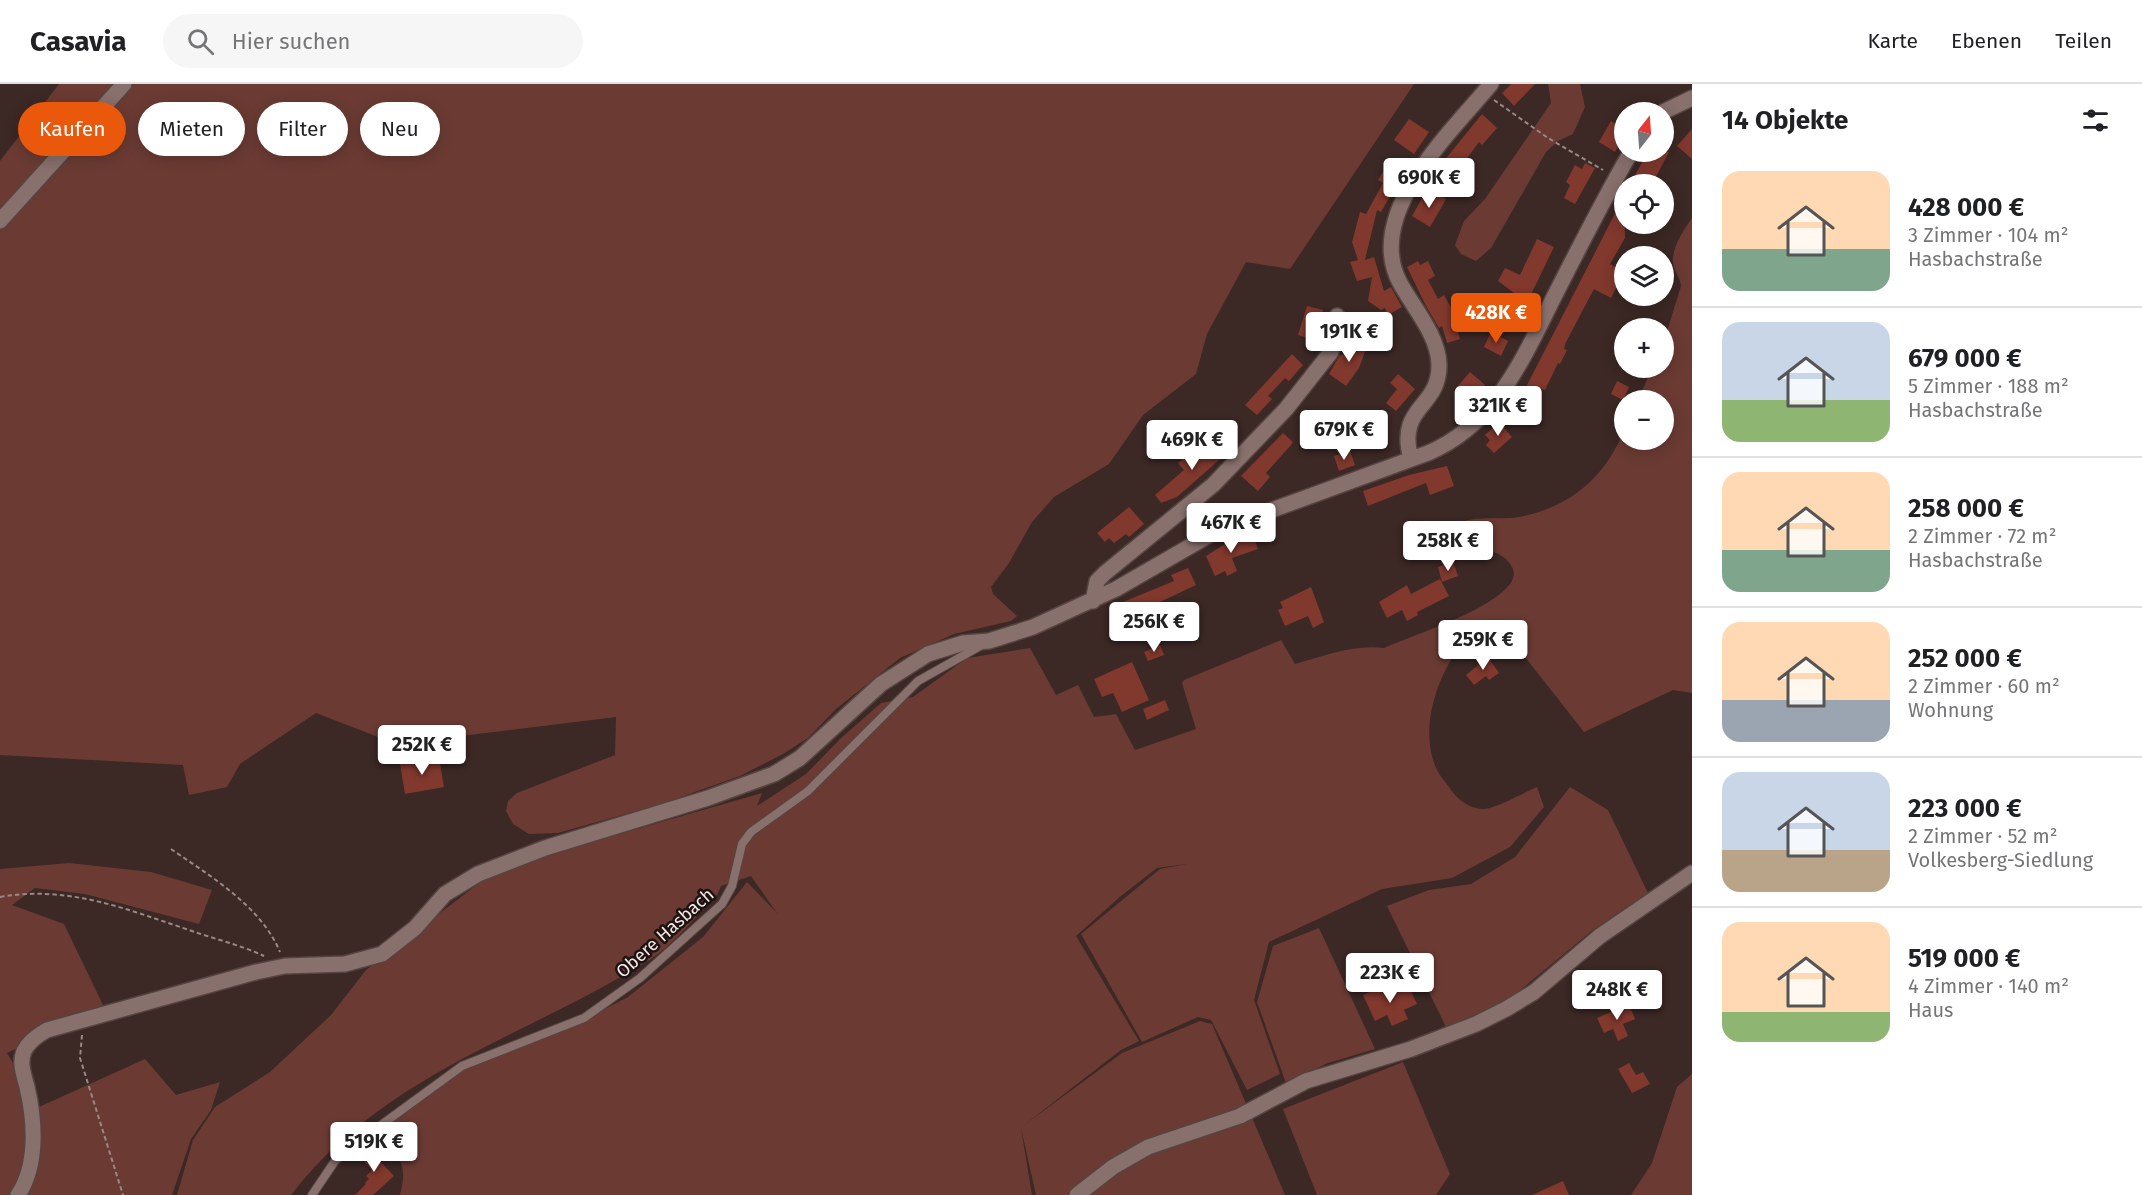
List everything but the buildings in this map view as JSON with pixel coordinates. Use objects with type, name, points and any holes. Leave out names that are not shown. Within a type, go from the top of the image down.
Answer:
[{"type":"street","points":[[0,221],[124,84]]},
{"type":"street","points":[[1411,459],[1406,443],[1407,427],[1435,386],[1439,363],[1431,337],[1398,280],[1392,263],[1390,246],[1392,229],[1405,197],[1420,171],[1488,88]]},
{"type":"street","points":[[1674,107],[1692,98]]},
{"type":"street","points":[[18,1195],[31,1160],[33,1137],[22,1070],[24,1052],[34,1037],[47,1030],[217,982],[285,966],[345,964],[382,954],[415,928],[445,894],[478,874],[545,848],[708,798],[774,774],[800,758],[881,684],[906,667],[944,649],[963,643],[988,641],[1033,627],[1093,601],[1220,529],[1411,459],[1452,441],[1471,427],[1509,385],[1527,354],[1614,181]]},
{"type":"street","points":[[1093,601],[1097,581],[1105,573],[1213,485],[1286,409],[1331,352],[1337,316]]},
{"type":"street","points":[[1077,1195],[1113,1167],[1148,1147],[1239,1116],[1306,1081],[1411,1049],[1476,1024],[1534,992],[1600,936],[1692,873]]},
{"type":"lane","name":"Obere Hasbach","points":[[312,1195],[335,1161],[351,1147],[462,1066],[584,1018],[640,978],[722,904],[732,886],[742,844],[751,832],[808,791],[918,681],[988,641]]},
{"type":"path","points":[[1488,88],[1548,138],[1614,176]]},
{"type":"path","points":[[171,849],[221,884],[260,919],[278,946],[285,966]]},
{"type":"path","points":[[0,897],[65,893],[138,913],[260,954],[285,966]]},
{"type":"path","points":[[85,1020],[80,1058],[123,1195]]},
{"type":"shaded area","points":[[59,84],[1414,84],[1290,269],[1246,262],[1207,334],[1196,374],[1143,415],[1109,464],[1054,497],[1032,522],[1009,563],[991,587],[993,594],[1017,616],[1011,621],[954,634],[900,658],[836,709],[808,738],[740,776],[661,804],[558,833],[529,834],[513,824],[506,811],[508,801],[517,793],[615,755],[616,717],[396,744],[316,713],[240,764],[227,787],[189,795],[183,765],[0,755],[0,161],[18,138],[18,156],[126,156],[126,102],[45,102]]},
{"type":"shaded area","points":[[1548,84],[1580,84],[1585,107],[1573,134],[1558,141],[1546,152],[1491,248],[1476,261],[1461,254],[1455,245],[1464,221],[1485,199],[1551,103]]},
{"type":"shaded area","points":[[1692,218],[1692,693],[1673,690],[1584,732],[1525,657],[1503,648],[1457,651],[1442,677],[1432,707],[1429,739],[1437,771],[1455,795],[1472,807],[1487,809],[1494,807],[1537,787],[1544,807],[1510,847],[1452,878],[1382,889],[1269,942],[1254,1000],[1280,1074],[1247,1090],[1211,1020],[1198,1017],[1142,1042],[1081,934],[1160,869],[1186,864],[1157,868],[1076,936],[1139,1041],[1121,1050],[1023,1126],[1122,1053],[1200,1021],[1212,1024],[1285,1195],[1036,1195],[1021,1128],[1032,1195],[400,1195],[403,1169],[383,1135],[385,1128],[459,1070],[564,1030],[628,997],[703,937],[747,882],[777,913],[751,876],[721,886],[717,895],[685,929],[651,959],[603,987],[413,1087],[369,1118],[328,1153],[291,1195],[177,1195],[193,1140],[215,1107],[270,1072],[331,1015],[366,970],[487,877],[571,848],[762,793],[757,806],[806,774],[840,739],[881,703],[913,697],[967,658],[1030,648],[1056,695],[1078,685],[1094,717],[1116,714],[1135,750],[1196,729],[1182,683],[1184,680],[1281,640],[1295,664],[1350,649],[1384,648],[1452,621],[1486,604],[1500,594],[1512,580],[1513,569],[1506,559],[1490,552],[1454,552],[1436,548],[1420,532],[1418,528],[1421,522],[1447,525],[1474,519],[1518,517],[1542,511],[1572,496],[1585,486],[1597,475],[1614,450],[1674,450],[1674,390],[1642,390],[1648,378],[1674,378],[1674,318],[1671,318],[1681,286],[1674,266],[1674,252],[1682,233]]},
{"type":"shaded area","points":[[1570,787],[1608,810],[1648,893],[1594,929],[1507,1001],[1446,1027],[1387,906],[1429,890],[1471,884],[1515,857]]},
{"type":"shaded area","points":[[69,863],[151,872],[212,890],[199,924],[85,894],[35,888],[12,905],[64,924],[103,1005],[7,1053],[39,1107],[145,1059],[176,1095],[220,1082],[211,1110],[191,1139],[172,1195],[0,1195],[0,869]]},
{"type":"shaded area","points":[[1319,928],[1375,1049],[1328,1063],[1286,1083],[1257,1002],[1273,946]]},
{"type":"shaded area","points":[[1403,1062],[1450,1174],[1436,1195],[1317,1195],[1283,1109]]},
{"type":"shaded area","points":[[1692,1074],[1692,1195],[1631,1195],[1652,1163],[1677,1087]]}]
